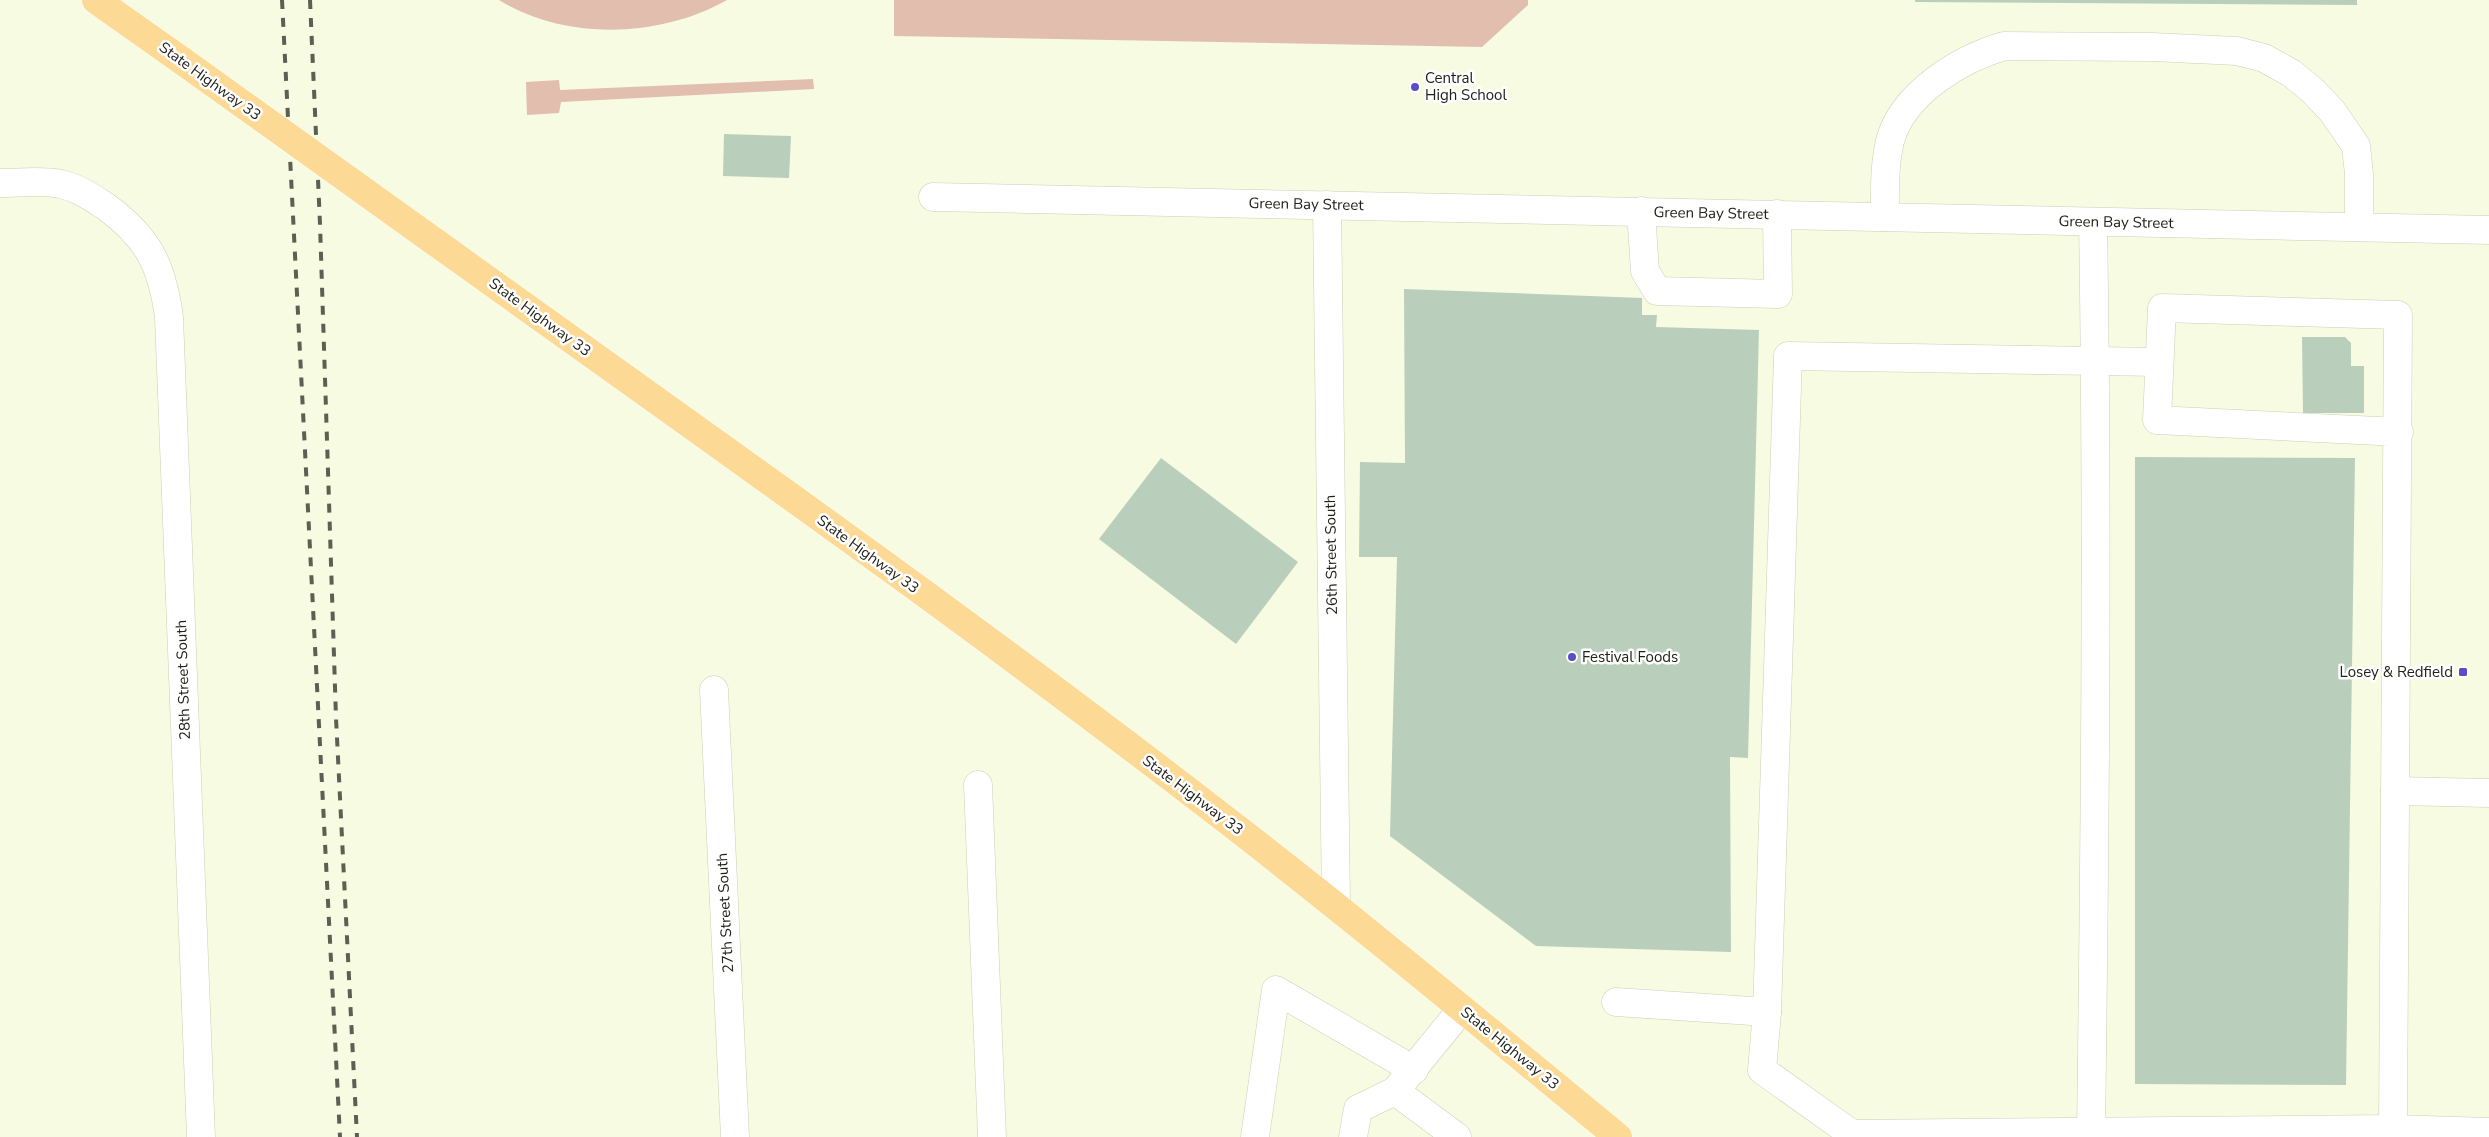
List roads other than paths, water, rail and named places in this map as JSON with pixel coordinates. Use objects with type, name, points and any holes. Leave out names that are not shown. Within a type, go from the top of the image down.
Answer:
[{"type":"main road","name":"State Highway 33","points":[[96,0],[954,615],[1211,808],[1336,905],[1618,1137]]},
{"type":"street","points":[[1885,217],[1885,164],[1891,139],[1898,122],[1935,79],[1984,52],[2004,46],[2152,47],[2237,51],[2264,58],[2291,73],[2312,90],[2332,111],[2356,146],[2359,174],[2359,227]]},
{"type":"street","name":"28th Street South","points":[[0,183],[59,183],[78,189],[114,213],[135,231],[154,259],[165,286],[169,317],[201,1137]]},
{"type":"street","name":"Green Bay Street","points":[[933,196],[2489,230]]},
{"type":"street","name":"26th Street South","points":[[1327,205],[1336,905]]},
{"type":"street","points":[[1641,211],[1645,271],[1657,291],[1778,294],[1778,214]]},
{"type":"street","points":[[2089,1135],[2096,362],[2093,222]]},
{"type":"street","points":[[2393,1129],[2399,432],[2398,315],[2162,308],[2158,420],[2399,432]]},
{"type":"street","points":[[2159,362],[1788,356],[1767,1012],[1762,1070],[1852,1134],[2089,1135],[2393,1129],[2489,1132]]},
{"type":"street","name":"27th Street South","points":[[714,690],[735,1137]]},
{"type":"street","points":[[978,786],[992,1137]]},
{"type":"street","points":[[2396,792],[2489,793]]},
{"type":"street","points":[[1255,1137],[1276,990],[1414,1070]]},
{"type":"street","points":[[1616,1002],[1767,1012]]},
{"type":"street","points":[[1353,1137],[1358,1109],[1395,1091],[1462,1009]]},
{"type":"street","points":[[1395,1091],[1457,1137]]},
{"type":"railway","points":[[282,0],[340,1137]]},
{"type":"railway","points":[[310,0],[320,224],[336,718],[357,1137]]},
{"type":"place","name":"Central High School","points":[[1415,87]]},
{"type":"place","name":"Festival Foods","points":[[1572,657]]},
{"type":"place","name":"Losey & Redfield","points":[[2463,672]]}]
